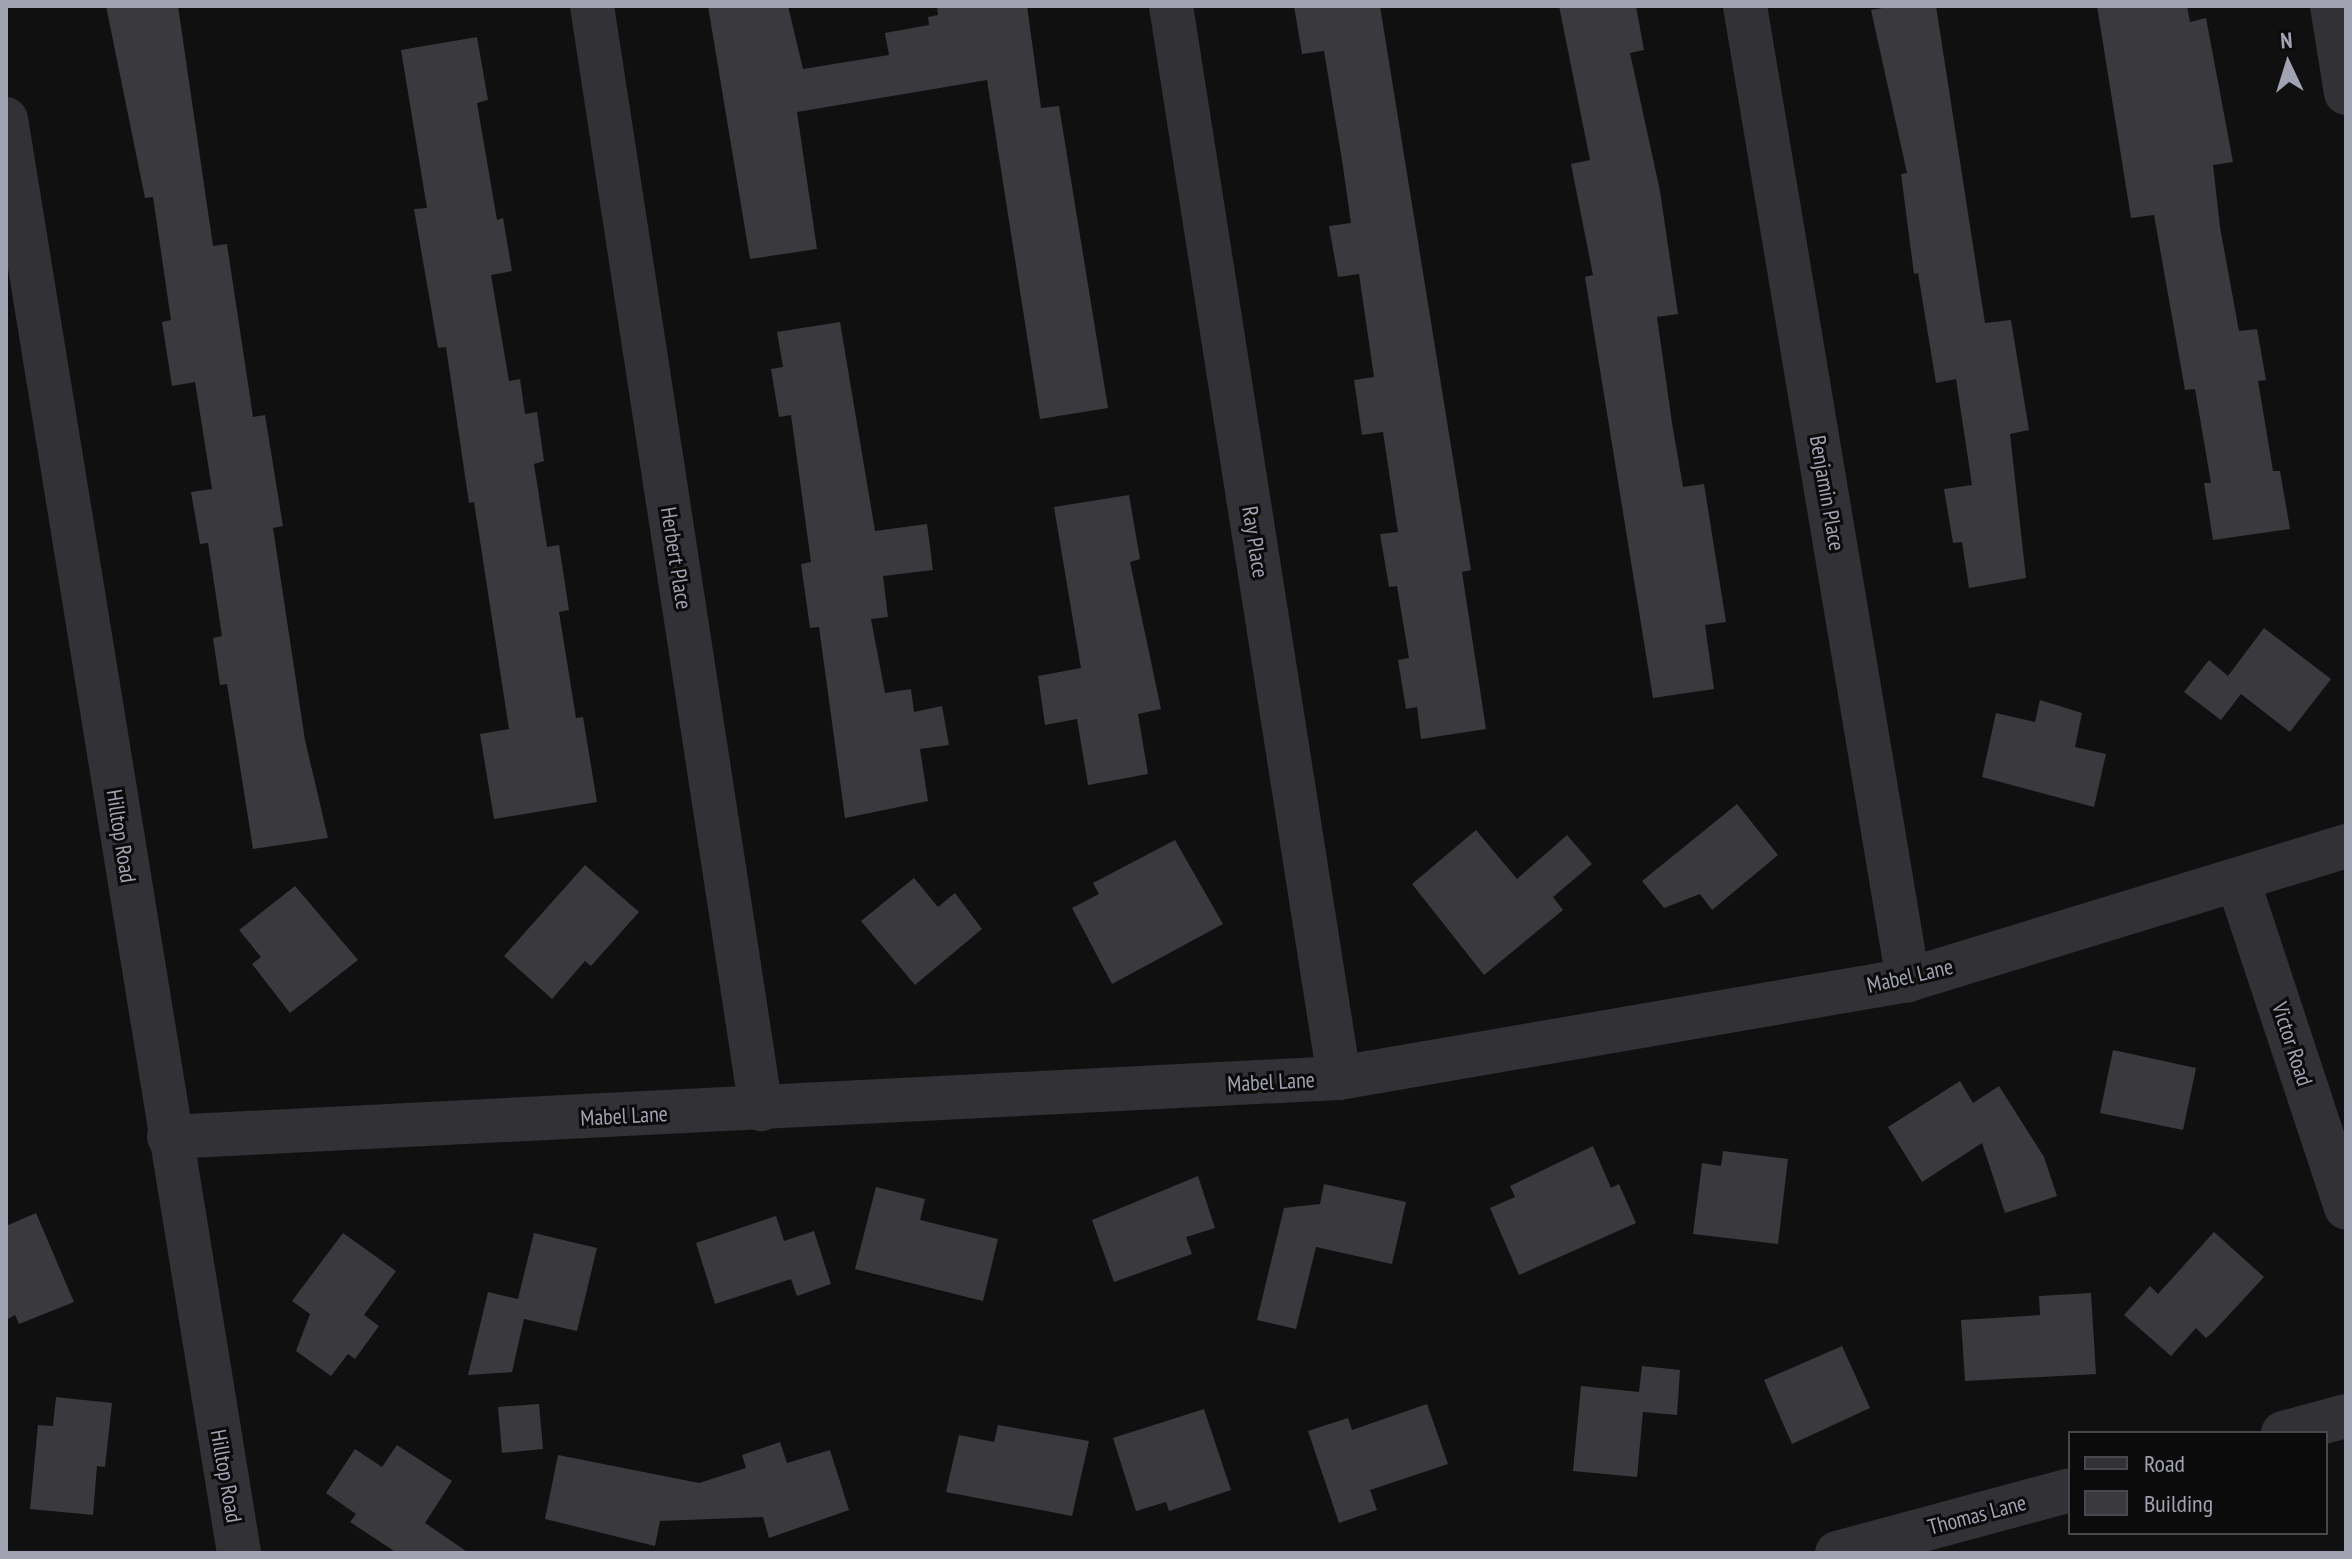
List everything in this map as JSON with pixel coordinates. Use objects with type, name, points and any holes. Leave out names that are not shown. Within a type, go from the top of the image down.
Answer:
[{"type":"street","name":"Herbert Place","points":[[592,6],[761,1109]]},
{"type":"street","name":"Ray Place","points":[[1171,6],[1339,1078]]},
{"type":"street","name":"Benjamin Place","points":[[1745,6],[1908,980]]},
{"type":"street","points":[[2332,6],[2346,93]]},
{"type":"street","name":"Hilltop Road","points":[[6,119],[239,1553]]},
{"type":"street","name":"Mabel Lane","points":[[169,1137],[1339,1078],[1908,980],[2346,846]]},
{"type":"street","name":"Victor Road","points":[[2238,881],[2346,1208]]},
{"type":"street","points":[[2290,1431],[2346,1416]]},
{"type":"street","name":"Thomas Lane","points":[[1837,1553],[2068,1491]]},
{"type":"building","points":[[106,6],[178,6],[213,246],[227,244],[253,417],[265,415],[283,526],[273,528],[305,740],[328,838],[253,849],[227,684],[220,685],[213,638],[222,636],[208,543],[200,544],[191,492],[212,489],[195,382],[172,386],[162,322],[171,320],[153,197],[145,198]]},
{"type":"building","points":[[708,6],[788,6],[803,69],[889,55],[885,33],[929,25],[928,17],[938,15],[937,6],[1027,6],[1041,108],[1059,106],[1108,408],[1040,419],[987,80],[797,112],[817,249],[750,259]]},
{"type":"building","points":[[1294,6],[1380,6],[1471,570],[1462,572],[1486,729],[1421,739],[1417,707],[1406,709],[1398,660],[1409,658],[1397,586],[1389,587],[1380,534],[1398,532],[1383,432],[1362,435],[1354,380],[1374,377],[1359,274],[1338,277],[1329,226],[1351,223],[1342,160],[1324,51],[1302,54]]},
{"type":"building","points":[[1559,6],[1636,6],[1644,50],[1630,53],[1660,191],[1678,314],[1657,317],[1672,423],[1683,487],[1704,484],[1726,622],[1705,625],[1714,689],[1653,698],[1585,277],[1593,275],[1571,164],[1590,160]]},
{"type":"building","points":[[1894,6],[1936,6],[1985,323],[2011,320],[2029,430],[2010,434],[2026,578],[1969,588],[1962,542],[1953,543],[1944,489],[1972,485],[1956,379],[1936,383],[1918,273],[1914,274],[1901,174],[1907,173],[1871,10]]},
{"type":"building","points":[[2097,6],[2187,6],[2190,22],[2206,18],[2233,162],[2213,165],[2220,227],[2239,331],[2257,329],[2266,380],[2258,381],[2273,471],[2280,471],[2290,529],[2213,540],[2204,483],[2211,483],[2195,389],[2185,390],[2154,215],[2131,218]]},
{"type":"building","points":[[477,37],[488,100],[477,103],[497,220],[503,218],[512,271],[491,275],[509,381],[520,379],[525,414],[537,412],[544,461],[534,464],[547,547],[559,545],[569,610],[559,612],[576,718],[583,717],[597,802],[494,819],[480,734],[509,729],[474,502],[469,503],[446,347],[438,348],[414,209],[427,208],[401,50]]},
{"type":"building","points":[[840,322],[875,531],[927,524],[933,570],[883,576],[888,617],[871,619],[885,693],[911,689],[914,712],[942,706],[949,745],[920,749],[928,801],[845,818],[819,627],[810,628],[801,564],[811,562],[791,415],[779,417],[771,369],[783,367],[777,332]]},
{"type":"building","points":[[1129,495],[1140,559],[1130,562],[1161,709],[1138,714],[1148,774],[1088,785],[1077,719],[1045,725],[1038,676],[1081,668],[1054,507]]},
{"type":"building","points":[[2264,628],[2331,679],[2290,732],[2241,694],[2221,720],[2184,692],[2209,660],[2228,676]]},
{"type":"building","points":[[2040,700],[2082,713],[2075,747],[2106,754],[2094,807],[1982,777],[1996,713],[2035,722]]},
{"type":"building","points":[[1737,804],[1778,855],[1712,910],[1700,894],[1664,908],[1642,881]]},
{"type":"building","points":[[1476,830],[1517,879],[1567,835],[1592,864],[1553,897],[1563,910],[1484,975],[1412,884]]},
{"type":"building","points":[[1175,840],[1223,924],[1112,984],[1072,908],[1099,894],[1093,883]]},
{"type":"building","points":[[585,865],[639,912],[591,966],[585,961],[552,999],[504,956]]},
{"type":"building","points":[[914,878],[938,907],[955,893],[982,929],[915,985],[861,921]]},
{"type":"building","points":[[295,886],[358,960],[290,1013],[252,964],[261,957],[239,930]]},
{"type":"building","points":[[2113,1050],[2196,1068],[2183,1130],[2100,1113]]},
{"type":"building","points":[[1960,1081],[1973,1103],[1999,1086],[2044,1157],[2057,1196],[2005,1213],[1982,1143],[1922,1182],[1888,1127]]},
{"type":"building","points":[[1593,1146],[1611,1188],[1619,1184],[1636,1223],[1519,1275],[1490,1208],[1515,1197],[1510,1186]]},
{"type":"building","points":[[1723,1151],[1788,1159],[1778,1244],[1693,1234],[1702,1163],[1721,1166]]},
{"type":"building","points":[[1198,1176],[1215,1228],[1186,1237],[1192,1254],[1114,1282],[1092,1220]]},
{"type":"building","points":[[1324,1184],[1406,1202],[1392,1264],[1316,1247],[1296,1329],[1257,1320],[1284,1208],[1320,1204]]},
{"type":"building","points":[[876,1187],[925,1199],[920,1220],[998,1239],[983,1301],[855,1269]]},
{"type":"building","points":[[36,1213],[74,1302],[19,1324],[15,1315],[6,1320],[6,1226]]},
{"type":"building","points":[[776,1216],[784,1241],[814,1231],[831,1284],[797,1296],[791,1279],[715,1304],[696,1243]]},
{"type":"building","points":[[2214,1232],[2264,1277],[2212,1333],[2206,1338],[2196,1328],[2171,1356],[2124,1315],[2150,1286],[2158,1294]]},
{"type":"building","points":[[343,1233],[396,1271],[364,1315],[379,1326],[355,1359],[348,1354],[331,1376],[296,1351],[310,1314],[292,1301]]},
{"type":"building","points":[[534,1233],[597,1248],[577,1331],[524,1319],[512,1372],[468,1375],[488,1292],[518,1299]]},
{"type":"building","points":[[2091,1293],[2096,1374],[1965,1381],[1961,1320],[2040,1315],[2039,1296]]},
{"type":"building","points":[[1842,1346],[1870,1408],[1792,1444],[1764,1380]]},
{"type":"building","points":[[1642,1366],[1680,1370],[1677,1415],[1643,1412],[1637,1477],[1573,1471],[1581,1386],[1639,1392]]},
{"type":"building","points":[[56,1397],[112,1403],[105,1467],[97,1466],[93,1515],[30,1509],[38,1425],[53,1426]]},
{"type":"building","points":[[539,1404],[543,1449],[502,1453],[498,1407]]},
{"type":"building","points":[[1427,1404],[1448,1464],[1370,1490],[1377,1510],[1339,1523],[1308,1431],[1348,1418],[1352,1430]]},
{"type":"building","points":[[1204,1409],[1231,1490],[1169,1511],[1166,1502],[1136,1511],[1113,1438]]},
{"type":"building","points":[[998,1425],[1089,1441],[1072,1516],[946,1492],[959,1435],[994,1442]]},
{"type":"building","points":[[780,1442],[787,1463],[830,1450],[849,1510],[769,1538],[763,1517],[660,1521],[655,1546],[545,1519],[558,1455],[699,1483],[746,1468],[742,1455]]},
{"type":"building","points":[[397,1445],[452,1481],[425,1523],[469,1553],[397,1553],[350,1522],[356,1514],[326,1493],[355,1449],[382,1467]]}]
